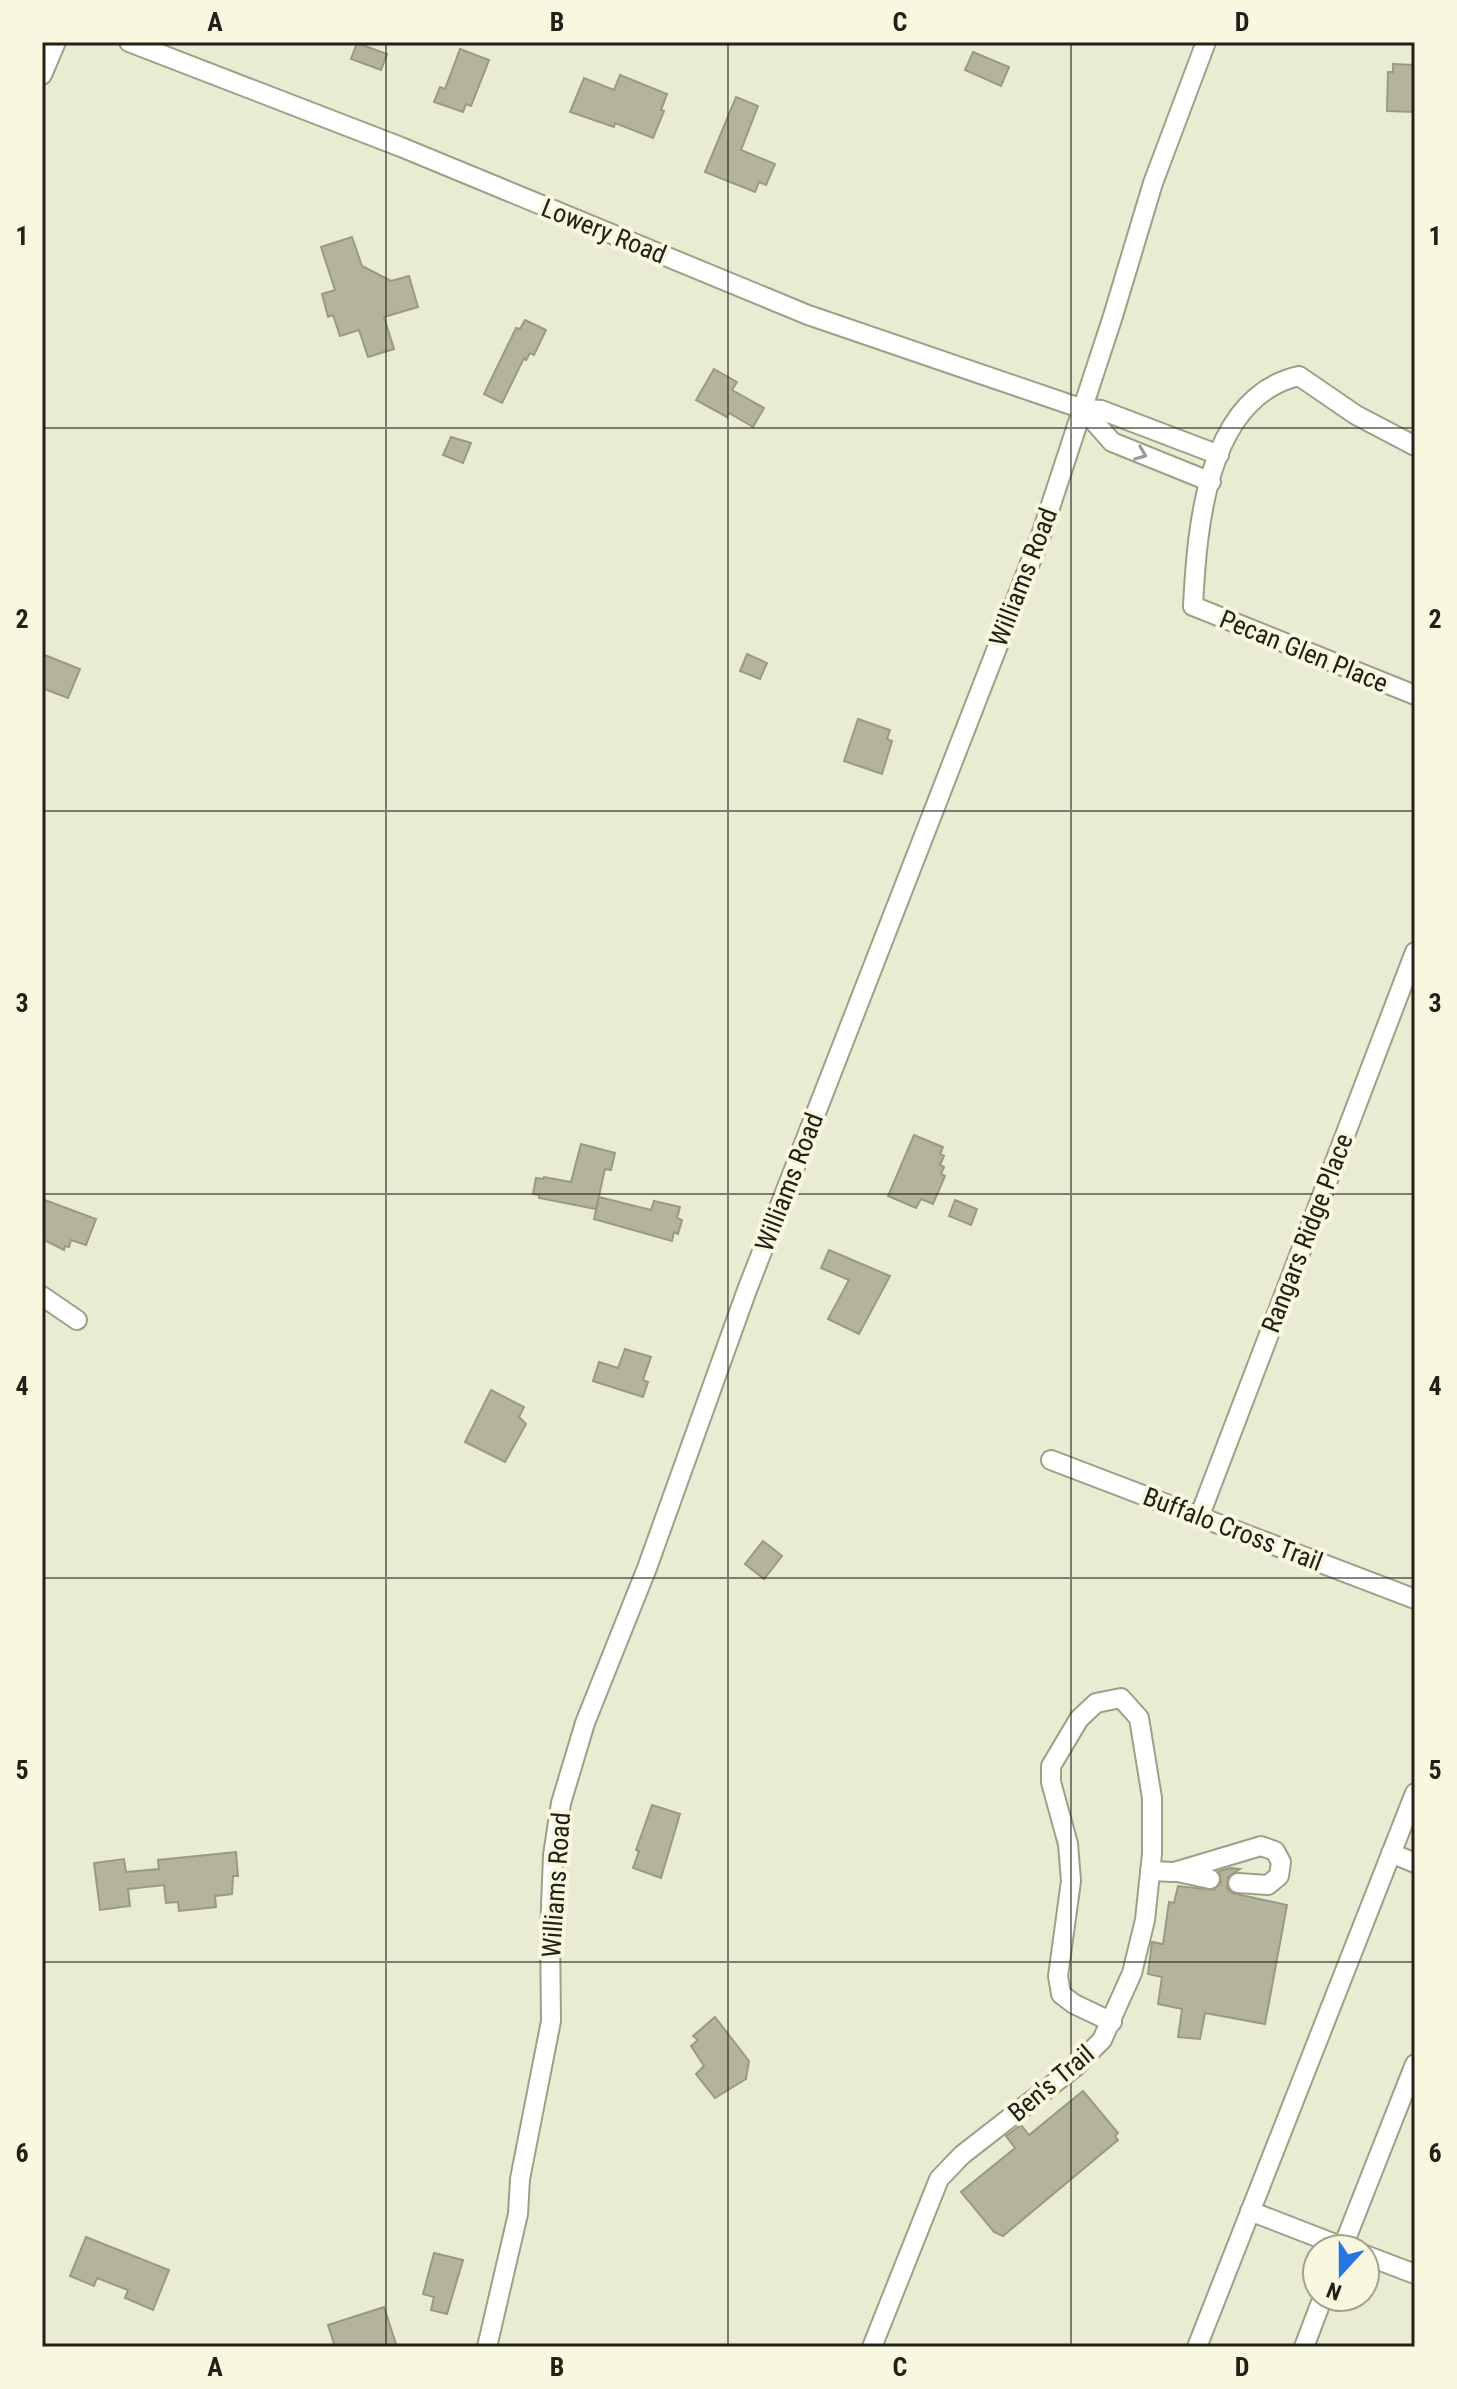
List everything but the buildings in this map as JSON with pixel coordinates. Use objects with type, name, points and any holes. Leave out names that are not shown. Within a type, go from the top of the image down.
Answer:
[{"type":"street","points":[[42,75],[56,42]]},
{"type":"street","name":"Lowery Road","points":[[129,42],[401,147],[808,315],[1083,409],[1101,410],[1219,455]]},
{"type":"street","name":"Williams Road","points":[[487,2347],[518,2214],[520,2179],[551,2021],[553,1855],[561,1803],[585,1723],[647,1568],[747,1290],[1035,550],[1083,409],[1153,183],[1206,42]]},
{"type":"street","points":[[1211,482],[1225,438],[1240,414],[1258,395],[1278,381],[1299,376],[1356,415],[1415,446]]},
{"type":"street","name":"Lowery Road","points":[[1083,409],[1112,442],[1211,482]]},
{"type":"street","name":"Pecan Glen Place","points":[[1211,482],[1197,537],[1193,606],[1415,695]]},
{"type":"street","name":"Rangars Ridge Place","points":[[1200,1515],[1415,952]]},
{"type":"street","points":[[42,1296],[77,1320]]},
{"type":"street","name":"Buffalo Cross Trail","points":[[1051,1460],[1415,1599]]},
{"type":"street","name":"Ben's Trail","points":[[872,2347],[939,2179],[962,2155],[1075,2067],[1102,2040],[1112,2022],[1132,1973],[1145,1920],[1152,1798],[1139,1718],[1121,1698],[1096,1703],[1079,1719],[1051,1766],[1051,1782],[1068,1844],[1071,1881],[1058,1976],[1061,1994],[1074,2004],[1112,2022]]},
{"type":"street","points":[[1197,2347],[1415,1793]]},
{"type":"street","points":[[1174,1872],[1261,1846],[1275,1851],[1281,1862],[1279,1876],[1268,1885],[1238,1883]]},
{"type":"street","points":[[1391,1853],[1415,1863]]},
{"type":"street","points":[[1150,1871],[1210,1879]]},
{"type":"street","points":[[1350,2233],[1415,2064]]},
{"type":"street","points":[[1250,2211],[1306,2233]]},
{"type":"street","points":[[1381,2261],[1415,2274]]},
{"type":"street","points":[[1304,2347],[1317,2313]]}]
